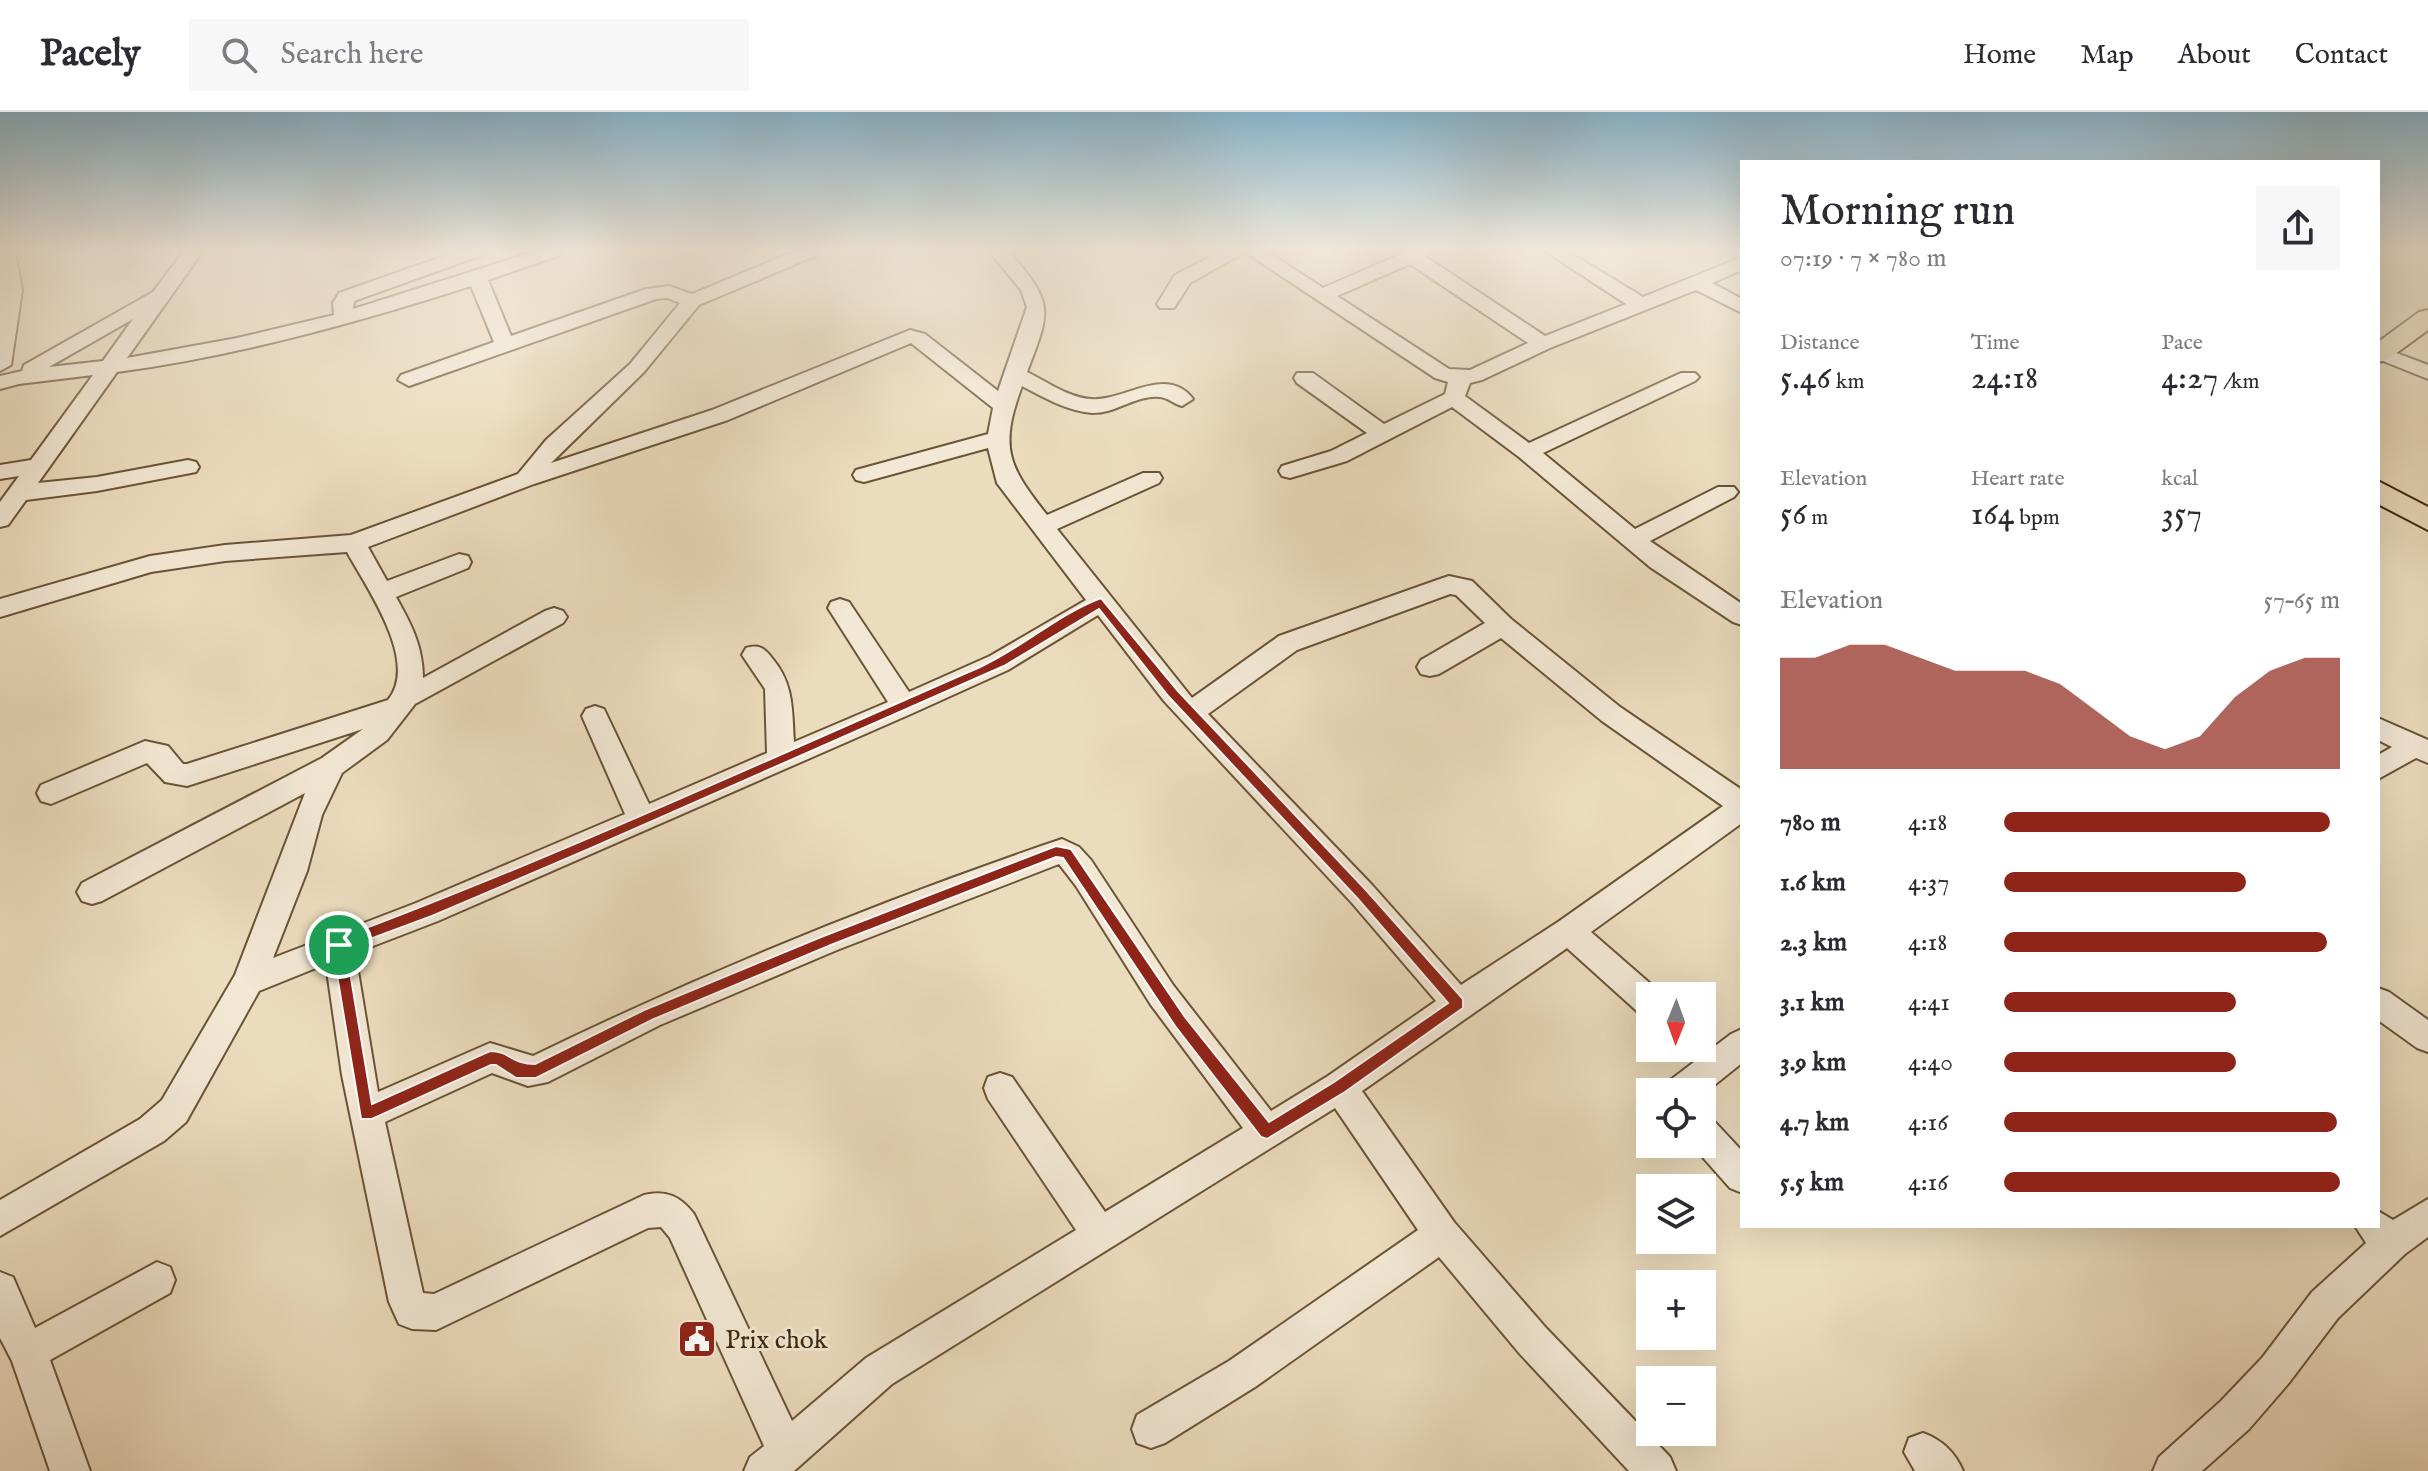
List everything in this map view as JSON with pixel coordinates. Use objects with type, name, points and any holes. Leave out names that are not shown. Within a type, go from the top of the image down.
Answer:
[{"type":"main road","points":[[2380,344],[2412,314]]},
{"type":"main road","points":[[2380,345],[2428,318]]},
{"type":"main road","points":[[2380,492],[2428,520]]},
{"type":"main road","points":[[2380,507],[2428,534]]},
{"type":"street","points":[[5,375],[6,314]]},
{"type":"street","points":[[5,375],[125,314]]},
{"type":"street","points":[[0,519],[150,314]]},
{"type":"street","points":[[5,375],[192,354],[353,314]]},
{"type":"street","points":[[492,314],[506,345]]},
{"type":"street","points":[[409,380],[592,314]]},
{"type":"street","points":[[526,479],[554,445],[637,368],[681,314]]},
{"type":"street","points":[[1035,314],[1003,405],[999,462],[1005,478],[1190,713],[1362,894],[1458,1004]]},
{"type":"street","points":[[1352,314],[1442,374],[1527,452],[1659,561],[1740,615]]},
{"type":"street","points":[[1502,314],[1543,344]]},
{"type":"street","points":[[1290,471],[1339,456],[1384,435],[1480,374],[1543,344],[1617,314]]},
{"type":"street","points":[[0,608],[125,570],[165,562],[354,543],[526,479],[720,415],[910,336],[918,338],[1003,405]]},
{"type":"street","points":[[2380,347],[2428,373]]},
{"type":"street","points":[[1015,374],[1092,406],[1110,404],[1149,390],[1171,391],[1182,399]]},
{"type":"street","points":[[1527,452],[1688,377]]},
{"type":"street","points":[[1305,378],[1384,435]]},
{"type":"street","points":[[864,475],[999,438]]},
{"type":"street","points":[[0,472],[39,466]]},
{"type":"street","points":[[19,493],[97,484],[188,467]]},
{"type":"street","points":[[1041,527],[1151,478]]},
{"type":"street","points":[[1633,540],[1726,492]]},
{"type":"street","points":[[92,892],[332,766],[359,749],[403,702],[410,687],[410,659],[403,632],[354,543]]},
{"type":"street","points":[[382,593],[459,562]]},
{"type":"street","points":[[1190,713],[1288,643],[1449,585],[1463,587],[1502,625],[1611,714],[1740,805]]},
{"type":"street","points":[[248,981],[427,912],[904,706],[999,663],[1101,602]]},
{"type":"street","points":[[840,608],[904,706]]},
{"type":"street","points":[[51,793],[145,752],[158,753],[175,774],[187,775],[403,702],[554,617]]},
{"type":"street","points":[[1430,667],[1502,625]]},
{"type":"street","points":[[755,655],[774,678],[778,689],[781,760]]},
{"type":"street","points":[[595,716],[642,820]]},
{"type":"street","points":[[2380,729],[2421,749]]},
{"type":"street","points":[[2380,767],[2421,749]]},
{"type":"street","points":[[0,1219],[152,1130],[174,1111],[248,981],[292,871],[308,815],[332,766]]},
{"type":"street","points":[[339,945],[366,1114],[407,1302],[412,1311],[436,1312],[644,1212],[658,1209],[671,1212],[682,1226],[775,1461],[879,1371],[1340,1087],[1569,931],[1740,807]]},
{"type":"street","points":[[366,1114],[490,1058],[498,1058],[516,1071],[536,1071],[679,1002],[826,941],[1062,851],[1077,866],[1129,949],[1180,1021],[1267,1132]]},
{"type":"street","points":[[1569,931],[1636,991]]},
{"type":"street","points":[[2380,1003],[2428,1038]]},
{"type":"street","points":[[1694,1078],[1720,1051]]},
{"type":"street","points":[[1340,1087],[1442,1234],[1533,1341],[1656,1471]]},
{"type":"street","points":[[1000,1088],[1101,1236]]},
{"type":"street","points":[[1716,1147],[1740,1174]]},
{"type":"street","points":[[2173,1471],[2235,1415],[2275,1371],[2383,1234],[2428,1216]]},
{"type":"street","points":[[1151,1429],[1242,1374],[1442,1234]]},
{"type":"street","points":[[14,1338],[157,1280]]},
{"type":"street","points":[[0,1290],[14,1338],[70,1471]]},
{"type":"place","name":"Prix chok","points":[[697,1339]]},
{"type":"route","points":[[1101,602],[1173,694],[1362,894],[1458,1004],[1340,1087],[1267,1132],[1180,1021],[1129,949],[1077,866],[1062,851],[826,941],[649,1015],[536,1071],[523,1073],[498,1058],[490,1058],[366,1114],[339,945],[427,912],[584,845],[999,663],[1101,602]]}]
